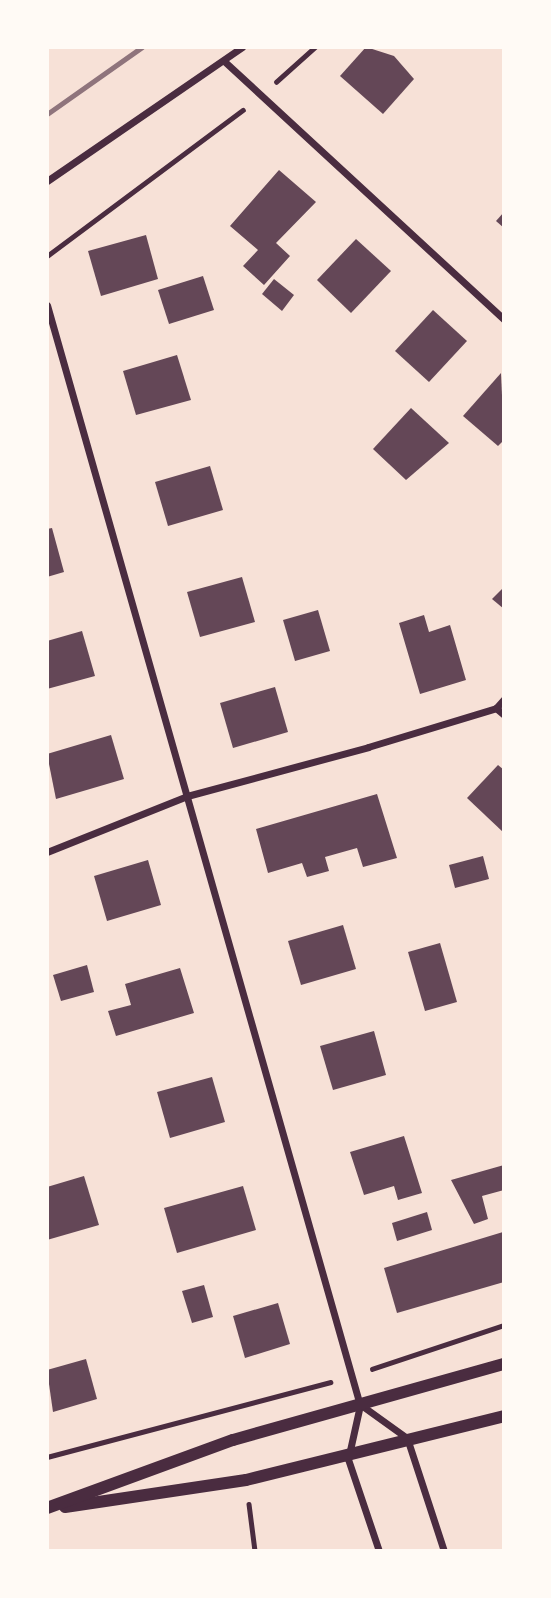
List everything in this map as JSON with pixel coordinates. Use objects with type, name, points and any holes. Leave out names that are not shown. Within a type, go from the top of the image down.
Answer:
[{"type":"street","points":[[47,181],[242,47]]},
{"type":"street","points":[[224,61],[504,319]]},
{"type":"street","points":[[47,305],[353,1376],[360,1405],[348,1459],[379,1551]]},
{"type":"street","points":[[47,852],[187,796],[496,708],[504,699]]},
{"type":"street","points":[[496,708],[504,716]]},
{"type":"street","points":[[47,1509],[233,1440],[504,1364]]},
{"type":"street","points":[[360,1405],[407,1437],[444,1551]]},
{"type":"street","points":[[47,1509],[348,1459],[407,1437],[504,1416]]},
{"type":"path","points":[[47,256],[260,97],[315,47]]},
{"type":"path","points":[[47,1457],[353,1376],[504,1326]]},
{"type":"building","points":[[366,47],[394,56],[414,79],[383,114],[340,76]]},
{"type":"building","points":[[279,170],[316,202],[276,243],[290,256],[264,285],[243,266],[258,250],[230,226]]},
{"type":"building","points":[[504,212],[504,228],[496,221]]},
{"type":"building","points":[[146,235],[158,279],[101,296],[88,251]]},
{"type":"building","points":[[356,239],[391,271],[351,313],[317,280]]},
{"type":"building","points":[[203,276],[214,310],[169,324],[158,290]]},
{"type":"building","points":[[274,279],[294,295],[282,311],[262,294]]},
{"type":"building","points":[[433,310],[467,341],[429,382],[395,351]]},
{"type":"building","points":[[177,355],[191,400],[136,415],[123,371]]},
{"type":"building","points":[[501,373],[504,440],[498,446],[463,416]]},
{"type":"building","points":[[411,408],[449,443],[406,480],[373,449]]},
{"type":"building","points":[[210,466],[223,510],[168,526],[155,482]]},
{"type":"building","points":[[52,528],[64,572],[47,577],[47,529]]},
{"type":"building","points":[[242,577],[255,622],[200,637],[187,592]]},
{"type":"building","points":[[504,587],[504,609],[492,599]]},
{"type":"building","points":[[318,610],[330,651],[295,661],[283,620]]},
{"type":"building","points":[[424,615],[429,632],[450,625],[466,680],[420,694],[399,623]]},
{"type":"building","points":[[82,631],[95,676],[47,689],[47,641]]},
{"type":"building","points":[[275,687],[288,732],[233,748],[220,703]]},
{"type":"building","points":[[111,735],[124,779],[56,799],[47,754]]},
{"type":"building","points":[[498,765],[504,770],[504,833],[467,798]]},
{"type":"building","points":[[377,794],[397,858],[363,867],[357,848],[325,857],[329,871],[307,877],[302,863],[268,873],[256,829]]},
{"type":"building","points":[[483,856],[489,879],[455,888],[449,865]]},
{"type":"building","points":[[148,860],[161,905],[107,921],[94,876]]},
{"type":"building","points":[[343,925],[356,969],[301,985],[288,941]]},
{"type":"building","points":[[440,943],[457,1002],[425,1011],[408,952]]},
{"type":"building","points":[[87,965],[94,992],[61,1001],[53,975]]},
{"type":"building","points":[[180,968],[194,1013],[116,1036],[108,1011],[131,1005],[125,984]]},
{"type":"building","points":[[374,1031],[386,1075],[333,1090],[320,1046]]},
{"type":"building","points":[[212,1077],[225,1122],[170,1138],[157,1092]]},
{"type":"building","points":[[404,1136],[422,1193],[398,1200],[394,1186],[364,1195],[350,1152]]},
{"type":"building","points":[[504,1165],[504,1190],[482,1196],[488,1219],[474,1224],[451,1180]]},
{"type":"building","points":[[84,1176],[99,1225],[47,1240],[47,1187]]},
{"type":"building","points":[[243,1186],[256,1230],[177,1253],[164,1208]]},
{"type":"building","points":[[427,1212],[432,1230],[397,1241],[392,1223]]},
{"type":"building","points":[[503,1232],[504,1282],[397,1313],[384,1268]]},
{"type":"building","points":[[204,1285],[213,1317],[192,1323],[182,1291]]},
{"type":"building","points":[[278,1303],[290,1344],[245,1358],[233,1316]]},
{"type":"building","points":[[86,1359],[97,1399],[53,1412],[47,1370]]},
{"type":"railway","points":[[47,114],[142,47]]}]
